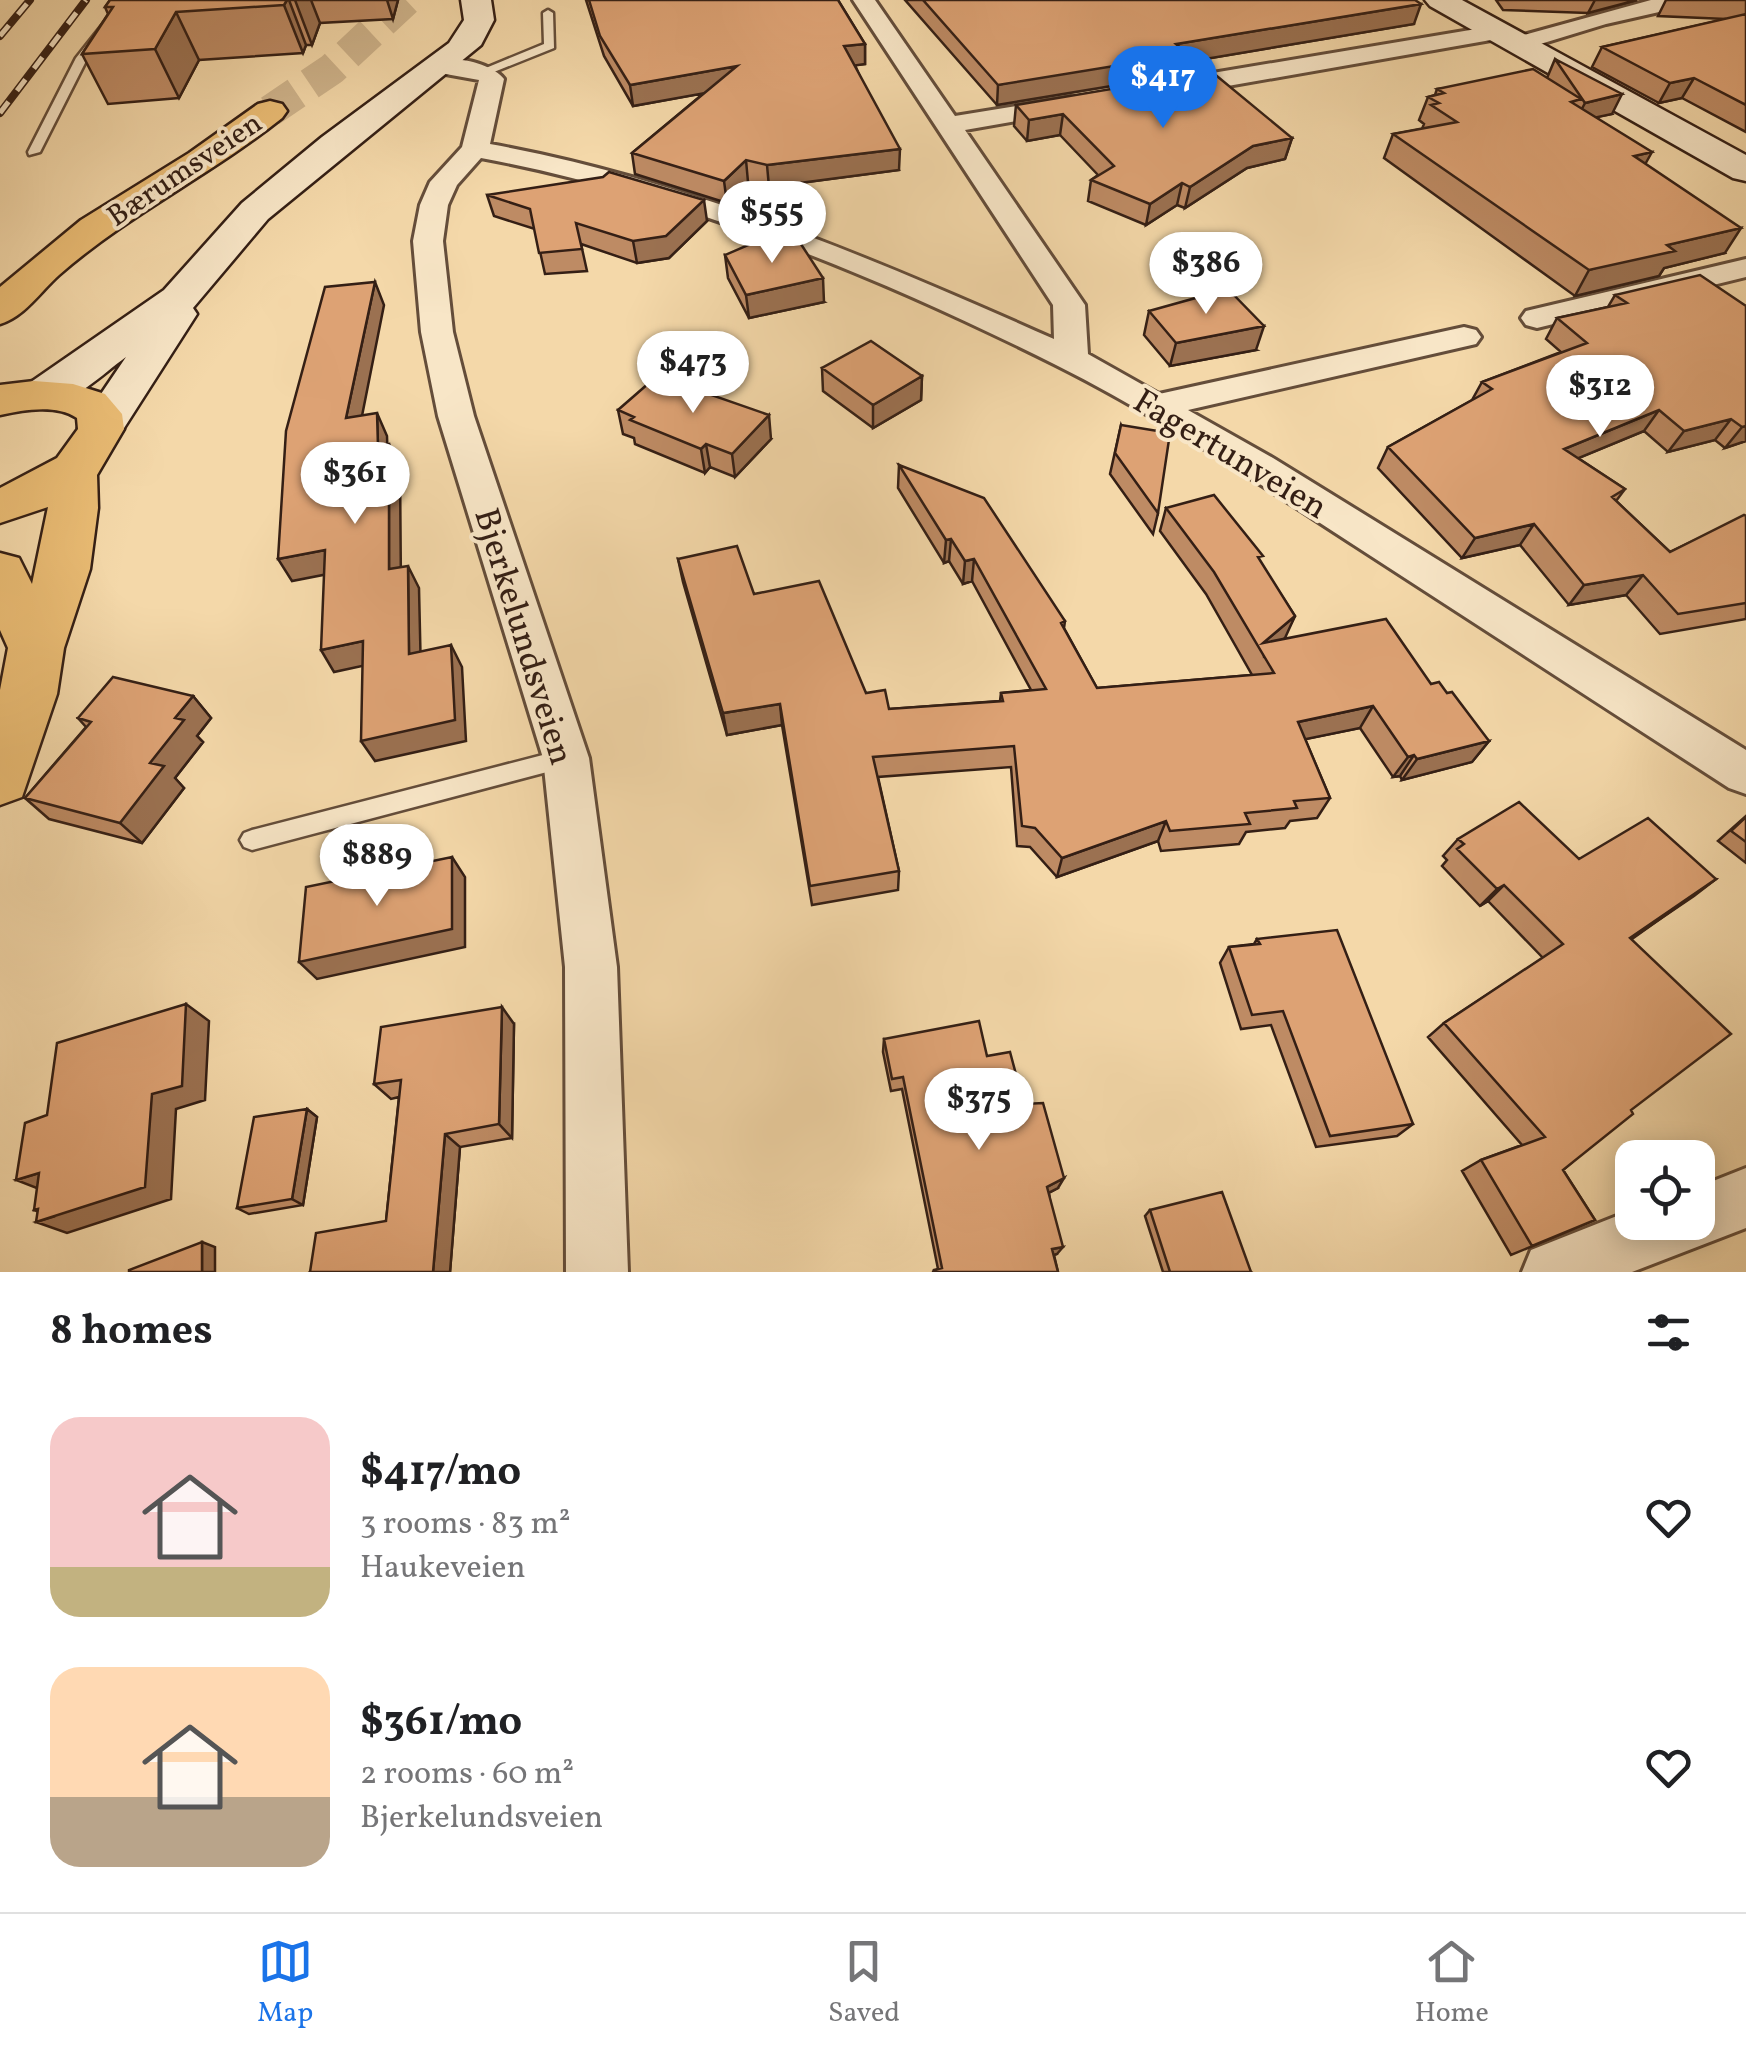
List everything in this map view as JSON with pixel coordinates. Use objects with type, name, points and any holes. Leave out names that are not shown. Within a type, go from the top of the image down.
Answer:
[{"type":"main road","points":[[438,66],[466,0]]},
{"type":"main road","name":"Bærumsveien","points":[[17,390],[178,300],[255,211],[334,144],[473,37],[480,20],[476,0]]},
{"type":"main road","points":[[1440,0],[1746,170]]},
{"type":"main road","name":"Bærumsveien","points":[[0,277],[55,233],[135,182],[270,111],[227,148],[58,256],[24,282],[0,311]]},
{"type":"main road","name":"Bærumsveien","points":[[87,449],[174,322],[178,300]]},
{"type":"main road","points":[[0,779],[28,694],[36,648],[64,569],[73,508],[96,410],[80,398],[17,390]]},
{"type":"main road","points":[[0,506],[40,491],[87,449]]},
{"type":"main road","points":[[0,572],[36,648]]},
{"type":"street","points":[[864,0],[1068,304],[1071,360]]},
{"type":"street","points":[[1140,93],[1511,38],[1682,0]]},
{"type":"street","points":[[438,66],[486,72]]},
{"type":"street","name":"Bjerkelundsveien","points":[[486,72],[492,79],[490,96],[475,149],[444,182],[434,205],[428,241],[437,332],[456,416],[566,758],[591,966],[597,1272]]},
{"type":"street","points":[[948,125],[1102,100]]},
{"type":"street","name":"Fagertunveien","points":[[475,149],[522,156],[665,196],[794,239],[883,274],[1071,360],[1157,406],[1746,774]]},
{"type":"street","points":[[1538,318],[1746,268]]},
{"type":"street","points":[[1157,406],[1464,337]]},
{"type":"street","points":[[1715,1210],[1746,1198]]},
{"type":"street","points":[[1553,1272],[1636,1240]]},
{"type":"lane","points":[[34,152],[82,58],[126,0]]},
{"type":"lane","points":[[486,72],[550,46],[548,13]]},
{"type":"lane","points":[[252,840],[566,758]]},
{"type":"building","points":[[110,0],[287,0],[284,5],[176,12],[155,49],[82,54],[113,7],[105,7]]},
{"type":"building","points":[[589,0],[838,0],[865,44],[844,46],[900,149],[767,165],[746,160],[724,181],[632,153],[737,66],[630,85],[600,36]]},
{"type":"building","points":[[923,0],[1415,0],[1421,4],[1176,44],[1188,54],[998,85]]},
{"type":"building","points":[[1746,14],[1746,105],[1694,78],[1670,83],[1602,47]]},
{"type":"building","points":[[1555,59],[1622,94],[1585,103]]},
{"type":"building","points":[[1533,69],[1581,99],[1571,102],[1652,152],[1634,156],[1741,228],[1667,245],[1675,251],[1589,270],[1393,134],[1457,122],[1431,105],[1439,103],[1428,97],[1444,93],[1437,89]]},
{"type":"building","points":[[1212,72],[1292,138],[1253,146],[1190,187],[1182,183],[1150,204],[1091,180],[1114,166],[1063,114],[1029,120],[1016,105]]},
{"type":"building","points":[[609,172],[704,200],[666,236],[633,241],[576,223],[582,249],[539,253],[530,209],[487,195],[603,177]]},
{"type":"building","points":[[797,238],[823,278],[746,295],[725,255],[755,242],[765,245]]},
{"type":"building","points":[[1700,275],[1746,306],[1746,426],[1731,419],[1684,431],[1659,410],[1564,449],[1625,489],[1612,497],[1670,552],[1746,516],[1746,603],[1678,614],[1643,575],[1584,585],[1534,524],[1475,538],[1388,447],[1492,389],[1482,382],[1587,343],[1557,318],[1627,303],[1615,295]]},
{"type":"building","points":[[375,282],[346,418],[377,413],[378,446],[389,444],[389,569],[408,566],[409,654],[451,645],[455,720],[361,741],[363,641],[321,650],[325,550],[278,559],[286,431],[325,287]]},
{"type":"building","points":[[1228,289],[1264,326],[1176,343],[1149,311]]},
{"type":"building","points":[[871,341],[922,376],[873,405],[822,368]]},
{"type":"building","points":[[657,376],[769,415],[732,454],[706,444],[701,449],[630,420],[634,417],[618,410]]},
{"type":"building","points":[[1121,425],[1170,433],[1158,513],[1115,453]]},
{"type":"building","points":[[899,465],[984,498],[1065,621],[1061,623],[1097,688],[1274,673],[1214,572],[1166,508],[1214,495],[1263,556],[1258,557],[1295,616],[1263,643],[1386,619],[1431,684],[1439,682],[1447,693],[1452,692],[1489,741],[1417,759],[1414,755],[1408,757],[1373,706],[1298,722],[1330,798],[1294,801],[1297,808],[1245,813],[1250,824],[1170,831],[1166,821],[1062,858],[1035,828],[1022,826],[1014,746],[873,757],[899,871],[810,886],[780,704],[723,713],[678,559],[737,546],[754,594],[819,581],[866,693],[885,690],[889,709],[1003,701],[1001,693],[1046,689],[974,559],[965,561],[951,539],[946,540]]},
{"type":"building","points":[[113,677],[193,696],[175,718],[184,720],[150,763],[164,766],[120,823],[25,798],[91,722],[78,718]]},
{"type":"building","points":[[1519,802],[1579,859],[1648,818],[1716,879],[1630,938],[1731,1034],[1631,1110],[1633,1114],[1563,1170],[1595,1220],[1532,1246],[1481,1160],[1545,1137],[1444,1023],[1563,944],[1504,885],[1497,889],[1457,849],[1464,844],[1458,839]]},
{"type":"building","points":[[1746,817],[1746,842],[1731,831]]},
{"type":"building","points":[[452,857],[452,929],[299,962],[306,887]]},
{"type":"building","points":[[1337,930],[1413,1124],[1330,1136],[1283,1011],[1252,1015],[1229,947],[1260,944],[1257,939]]},
{"type":"building","points":[[186,1004],[182,1086],[152,1094],[145,1187],[36,1222],[39,1173],[16,1180],[25,1123],[47,1115],[57,1043]]},
{"type":"building","points":[[502,1007],[499,1124],[445,1134],[433,1272],[310,1272],[316,1233],[386,1221],[401,1080],[374,1084],[381,1027]]},
{"type":"building","points":[[979,1021],[987,1056],[1010,1052],[1024,1104],[1043,1103],[1064,1178],[1047,1187],[1063,1247],[1052,1249],[1058,1272],[934,1272],[942,1268],[903,1077],[892,1079],[884,1039]]},
{"type":"building","points":[[307,1109],[292,1199],[237,1208],[254,1117]]},
{"type":"building","points":[[1222,1192],[1251,1272],[1170,1272],[1150,1210]]},
{"type":"building","points":[[202,1242],[202,1272],[129,1272],[129,1270]]},
{"type":"tunnel","points":[[270,111],[332,69],[406,0]]},
{"type":"railway","points":[[0,36],[30,0]]},
{"type":"railway","points":[[0,113],[86,0]]}]
